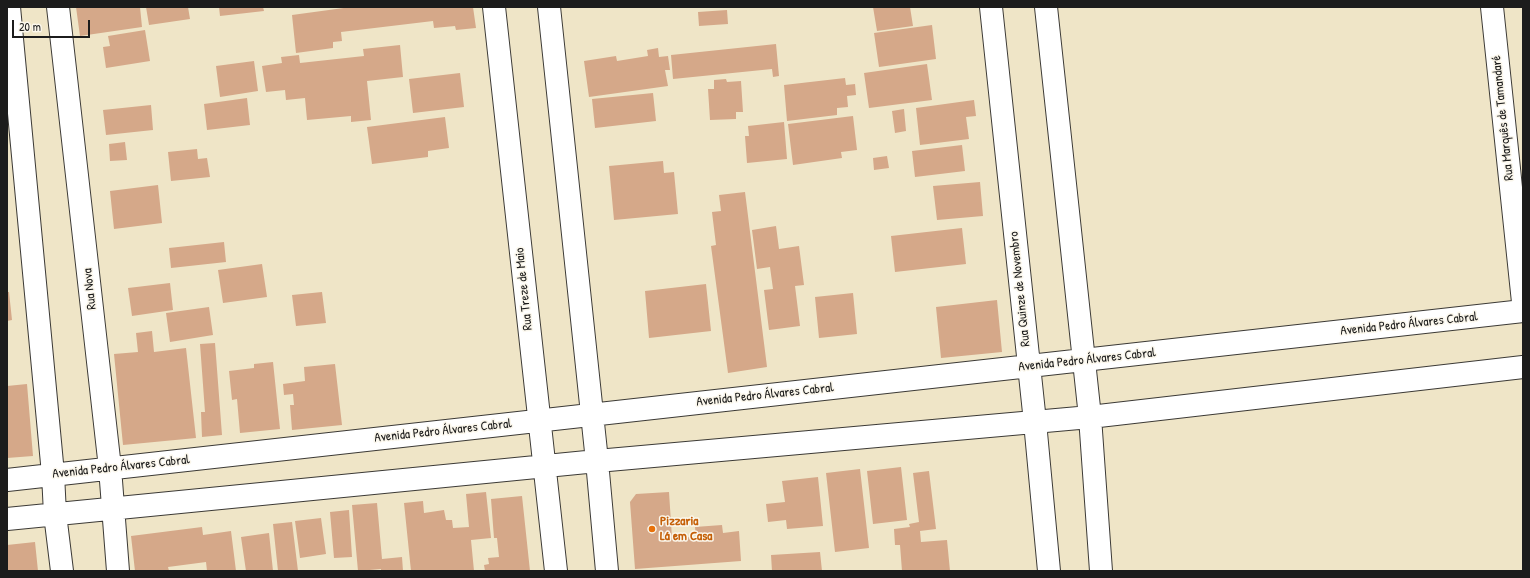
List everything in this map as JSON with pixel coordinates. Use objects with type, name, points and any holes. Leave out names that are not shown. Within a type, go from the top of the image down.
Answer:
[{"type":"street","points":[[9,7],[62,571]]},
{"type":"street","name":"Rua Nova","points":[[58,7],[110,468],[118,571]]},
{"type":"street","name":"Rua Treze de Maio","points":[[494,7],[543,466],[556,571]]},
{"type":"street","points":[[549,7],[597,461],[607,571]]},
{"type":"street","name":"Rua Quinze de Novembro","points":[[990,7],[1035,422],[1049,571]]},
{"type":"street","points":[[1046,7],[1090,417],[1101,571]]},
{"type":"street","name":"Rua Marquês de Tamandaré","points":[[1492,7],[1523,302]]},
{"type":"street","name":"Avenida Pedro Álvares Cabral","points":[[7,480],[1523,311]]},
{"type":"street","points":[[7,519],[113,510],[543,466],[1090,417],[1523,367]]},
{"type":"building","points":[[76,7],[140,7],[142,27],[80,36]]},
{"type":"building","points":[[146,7],[188,7],[190,19],[149,25]]},
{"type":"building","points":[[219,7],[263,7],[264,11],[220,16]]},
{"type":"building","points":[[351,7],[473,7],[476,28],[456,30],[455,26],[434,28],[433,21],[341,32],[342,41],[333,42],[333,48],[296,53],[292,15]]},
{"type":"building","points":[[873,7],[910,7],[913,26],[877,31]]},
{"type":"building","points":[[727,10],[728,24],[699,26],[698,12]]},
{"type":"building","points":[[932,25],[936,59],[879,67],[874,33]]},
{"type":"building","points":[[145,30],[150,61],[106,68],[103,47],[110,46],[108,36]]},
{"type":"building","points":[[776,44],[779,76],[773,77],[772,69],[673,79],[671,55]]},
{"type":"building","points":[[400,45],[403,77],[367,81],[371,120],[351,122],[351,116],[307,120],[305,98],[286,100],[285,90],[266,92],[262,66],[282,63],[281,57],[299,55],[300,63],[364,56],[363,49]]},
{"type":"building","points":[[658,48],[659,57],[668,56],[670,70],[665,70],[668,86],[589,97],[584,61],[616,56],[617,61],[648,56],[647,50]]},
{"type":"building","points":[[254,61],[258,91],[220,97],[216,66]]},
{"type":"building","points":[[927,64],[932,100],[869,108],[864,73]]},
{"type":"building","points":[[460,73],[464,107],[413,113],[409,79]]},
{"type":"building","points":[[845,78],[846,85],[855,84],[856,95],[847,96],[848,107],[837,108],[837,115],[787,121],[784,85]]},
{"type":"building","points":[[726,79],[727,82],[741,81],[743,112],[736,112],[736,119],[710,120],[708,89],[714,89],[714,80]]},
{"type":"building","points":[[653,93],[656,121],[595,128],[592,99]]},
{"type":"building","points":[[247,98],[250,125],[207,130],[204,104]]},
{"type":"building","points":[[974,100],[976,116],[966,117],[969,139],[920,145],[916,108]]},
{"type":"building","points":[[151,105],[153,130],[106,135],[103,110]]},
{"type":"building","points":[[904,109],[906,131],[895,133],[892,111]]},
{"type":"building","points":[[853,116],[857,150],[841,152],[842,158],[793,165],[788,124]]},
{"type":"building","points":[[445,117],[449,148],[428,151],[428,157],[372,164],[367,127]]},
{"type":"building","points":[[784,122],[787,159],[747,163],[745,136],[749,136],[748,126]]},
{"type":"building","points":[[125,142],[127,160],[110,161],[109,144]]},
{"type":"building","points":[[962,145],[965,171],[915,177],[912,151]]},
{"type":"building","points":[[197,149],[198,159],[207,158],[210,177],[171,181],[168,152]]},
{"type":"building","points":[[887,156],[889,168],[874,170],[873,158]]},
{"type":"building","points":[[663,161],[664,173],[674,172],[678,214],[614,220],[609,166]]},
{"type":"building","points":[[980,182],[983,216],[937,220],[933,186]]},
{"type":"building","points":[[158,185],[162,223],[114,229],[110,191]]},
{"type":"building","points":[[745,192],[767,367],[728,373],[711,246],[716,245],[712,212],[721,211],[719,195]]},
{"type":"building","points":[[776,226],[779,249],[799,246],[804,285],[795,286],[800,326],[769,330],[764,290],[773,289],[770,267],[757,269],[752,230]]},
{"type":"building","points":[[962,228],[966,264],[895,272],[891,236]]},
{"type":"building","points":[[224,242],[226,262],[171,268],[169,248]]},
{"type":"building","points":[[262,264],[267,297],[223,303],[218,270]]},
{"type":"building","points":[[170,283],[173,310],[132,316],[128,288]]},
{"type":"building","points":[[706,284],[711,331],[649,338],[645,291]]},
{"type":"building","points":[[7,292],[9,292],[12,320],[7,321]]},
{"type":"building","points":[[322,292],[326,323],[296,326],[292,295]]},
{"type":"building","points":[[853,293],[857,334],[819,338],[815,297]]},
{"type":"building","points":[[997,300],[1002,352],[941,358],[936,307]]},
{"type":"building","points":[[209,307],[213,335],[170,342],[166,313]]},
{"type":"building","points":[[152,331],[154,352],[186,348],[196,438],[123,445],[114,354],[138,352],[136,333]]},
{"type":"building","points":[[215,343],[222,435],[202,437],[201,412],[205,412],[200,344]]},
{"type":"building","points":[[273,362],[280,429],[240,433],[237,399],[232,400],[229,371],[254,368],[254,364]]},
{"type":"building","points":[[335,364],[342,425],[292,430],[290,405],[294,405],[293,394],[284,395],[283,384],[305,381],[304,367]]},
{"type":"building","points":[[27,384],[33,456],[7,458],[7,386]]},
{"type":"building","points":[[901,467],[907,520],[873,524],[867,471]]},
{"type":"building","points":[[860,469],[869,548],[835,552],[826,473]]},
{"type":"building","points":[[929,471],[936,529],[920,531],[921,542],[947,540],[950,571],[902,571],[900,545],[895,545],[894,529],[910,527],[909,524],[919,522],[913,473]]},
{"type":"building","points":[[818,477],[823,526],[787,529],[786,520],[768,522],[766,504],[785,502],[782,481]]},
{"type":"building","points":[[486,492],[491,538],[471,540],[474,571],[411,571],[404,503],[423,501],[424,513],[444,510],[446,520],[452,520],[453,528],[469,527],[466,494]]},
{"type":"building","name":"Pizzaria Lá em Casa","points":[[669,492],[672,538],[696,537],[695,527],[722,525],[723,533],[739,531],[741,561],[635,569],[630,502],[636,494]]},
{"type":"building","points":[[522,496],[530,571],[485,571],[484,565],[489,564],[488,558],[499,557],[497,538],[494,538],[491,499]]},
{"type":"building","points":[[377,503],[382,559],[402,557],[403,571],[381,571],[381,569],[358,571],[352,505]]},
{"type":"building","points":[[349,510],[352,557],[334,558],[330,512]]},
{"type":"building","points":[[321,518],[326,554],[300,558],[295,521]]},
{"type":"building","points":[[292,522],[298,571],[278,571],[273,524]]},
{"type":"building","points":[[202,527],[203,535],[231,531],[236,571],[207,571],[206,562],[168,567],[169,571],[135,571],[131,536]]},
{"type":"building","points":[[269,533],[273,571],[246,571],[241,537]]},
{"type":"building","points":[[35,542],[38,571],[7,571],[7,545]]},
{"type":"building","points":[[820,552],[822,571],[772,571],[771,555]]},
{"type":"place","name":"Pizzaria Lá em Casa","points":[[652,529]]}]
